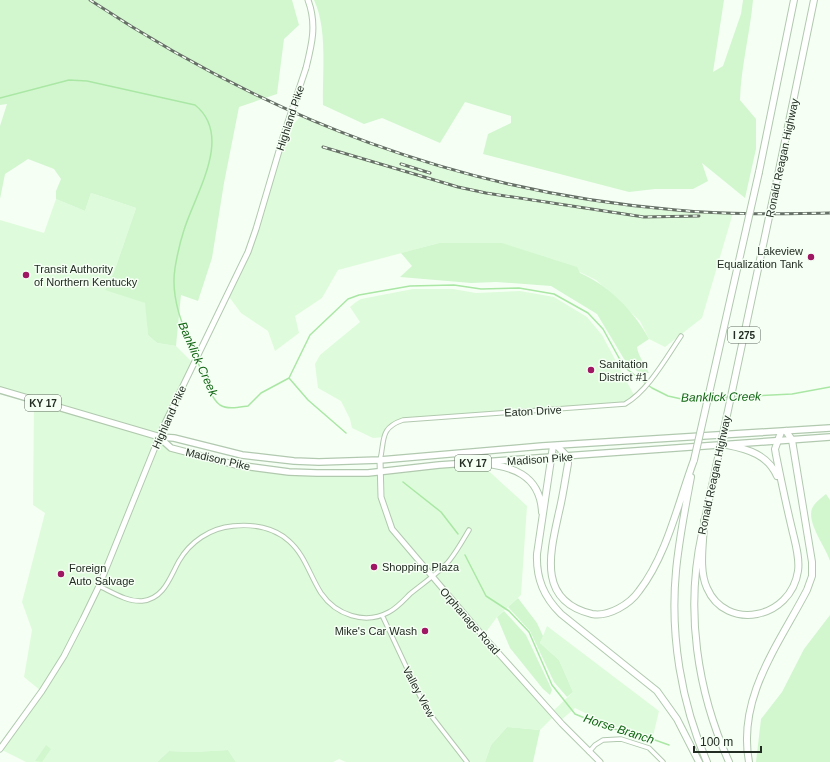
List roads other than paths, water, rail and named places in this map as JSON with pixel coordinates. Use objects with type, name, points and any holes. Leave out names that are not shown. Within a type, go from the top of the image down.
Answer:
[{"type":"highway","name":"Ronald Reagan Highway","points":[[707,762],[690,714],[681,678],[676,644],[674,602],[676,572],[694,460],[759,172],[794,0]]},
{"type":"highway","name":"Ronald Reagan Highway","points":[[729,762],[709,709],[696,646],[694,592],[697,554],[814,0]]},
{"type":"highway","points":[[704,521],[703,572],[707,588],[713,597],[723,608],[736,613],[757,614],[776,608],[790,595],[798,570],[796,547],[776,455],[778,441],[783,432],[792,440],[812,562],[812,576],[807,590],[762,673],[752,696],[747,729],[749,762]]},
{"type":"highway","points":[[727,444],[746,448],[765,459],[774,470],[783,489]]},
{"type":"highway","points":[[694,460],[662,552],[650,576],[638,593],[619,609],[600,614],[577,609],[568,603],[560,595],[552,580],[550,564],[568,464],[568,457],[555,446],[542,520],[537,571],[544,593],[549,602],[561,614],[657,691],[677,719],[700,762]]},
{"type":"highway","points":[[480,463],[509,467],[527,478],[538,493],[542,508],[542,520]]},
{"type":"main road","name":"Highland Pike","points":[[0,749],[22,720],[64,656],[99,586],[160,437],[256,229],[284,134],[306,68],[314,36],[313,20],[308,0]]},
{"type":"main road","name":"Madison Pike","points":[[0,390],[160,437],[174,438],[242,455],[294,461],[380,460],[555,446],[830,428]]},
{"type":"main road","name":"Madison Pike","points":[[160,437],[171,448],[236,465],[260,469],[317,473],[379,472],[552,457],[830,437]]},
{"type":"main road","name":"Orphanage Road","points":[[380,460],[379,472],[381,497],[388,522],[402,542],[497,652],[600,762]]},
{"type":"street","name":"Eaton Drive","points":[[380,460],[385,432],[390,426],[403,420],[625,404],[635,397],[656,372],[681,336]]},
{"type":"street","points":[[99,586],[129,599],[142,601],[150,599],[163,590],[169,582],[179,560],[192,544],[208,533],[222,528],[250,525],[272,530],[290,542],[303,558],[324,596],[337,609],[358,618],[370,619],[391,611],[449,561],[468,530]]},
{"type":"street","name":"Valley View","points":[[382,615],[426,709],[466,762]]},
{"type":"street","points":[[590,752],[598,742],[603,740],[621,739],[649,748],[663,762]]},
{"type":"waterway","name":"Banklick Creek","points":[[0,98],[69,80],[87,81],[195,105],[206,118],[211,133],[212,149],[203,183],[189,216],[183,235],[175,268],[174,280],[174,291],[179,314],[196,356]]},
{"type":"waterway","name":"Banklick Creek","points":[[197,360],[216,402],[223,407],[230,408],[248,406],[261,393],[289,378],[310,335],[348,299],[359,295],[410,286],[454,285],[481,289],[519,288],[554,294],[588,313],[603,329],[619,358],[628,370],[652,388],[668,396],[686,400],[705,399]]},
{"type":"waterway","name":"Horse Branch","points":[[289,378],[308,400],[346,433]]},
{"type":"waterway","name":"Banklick Creek","points":[[733,397],[792,394],[830,387]]},
{"type":"waterway","name":"Banklick Creek","points":[[711,398],[729,397]]},
{"type":"waterway","name":"Horse Branch","points":[[403,482],[441,512],[458,534]]},
{"type":"waterway","name":"Horse Branch","points":[[465,555],[486,596],[509,611],[529,632],[552,685],[575,714],[609,728],[638,734],[669,745]]},
{"type":"railway","points":[[90,0],[158,42],[227,80],[298,114],[370,143],[443,167],[519,186],[596,201],[715,213],[830,213]]},
{"type":"railway","points":[[323,147],[458,187],[486,193],[644,217],[699,216]]},
{"type":"railway","points":[[401,164],[430,173]]},
{"type":"place","name":"Lakeview Equalization Tank","points":[[811,257]]},
{"type":"place","name":"Transit Authority of Northern Kentucky","points":[[26,275]]},
{"type":"place","name":"Sanitation District #1","points":[[591,370]]},
{"type":"place","name":"Shopping Plaza","points":[[374,567]]},
{"type":"place","name":"Foreign Auto Salvage","points":[[61,574]]},
{"type":"place","name":"Mike's Car Wash","points":[[425,631]]}]
